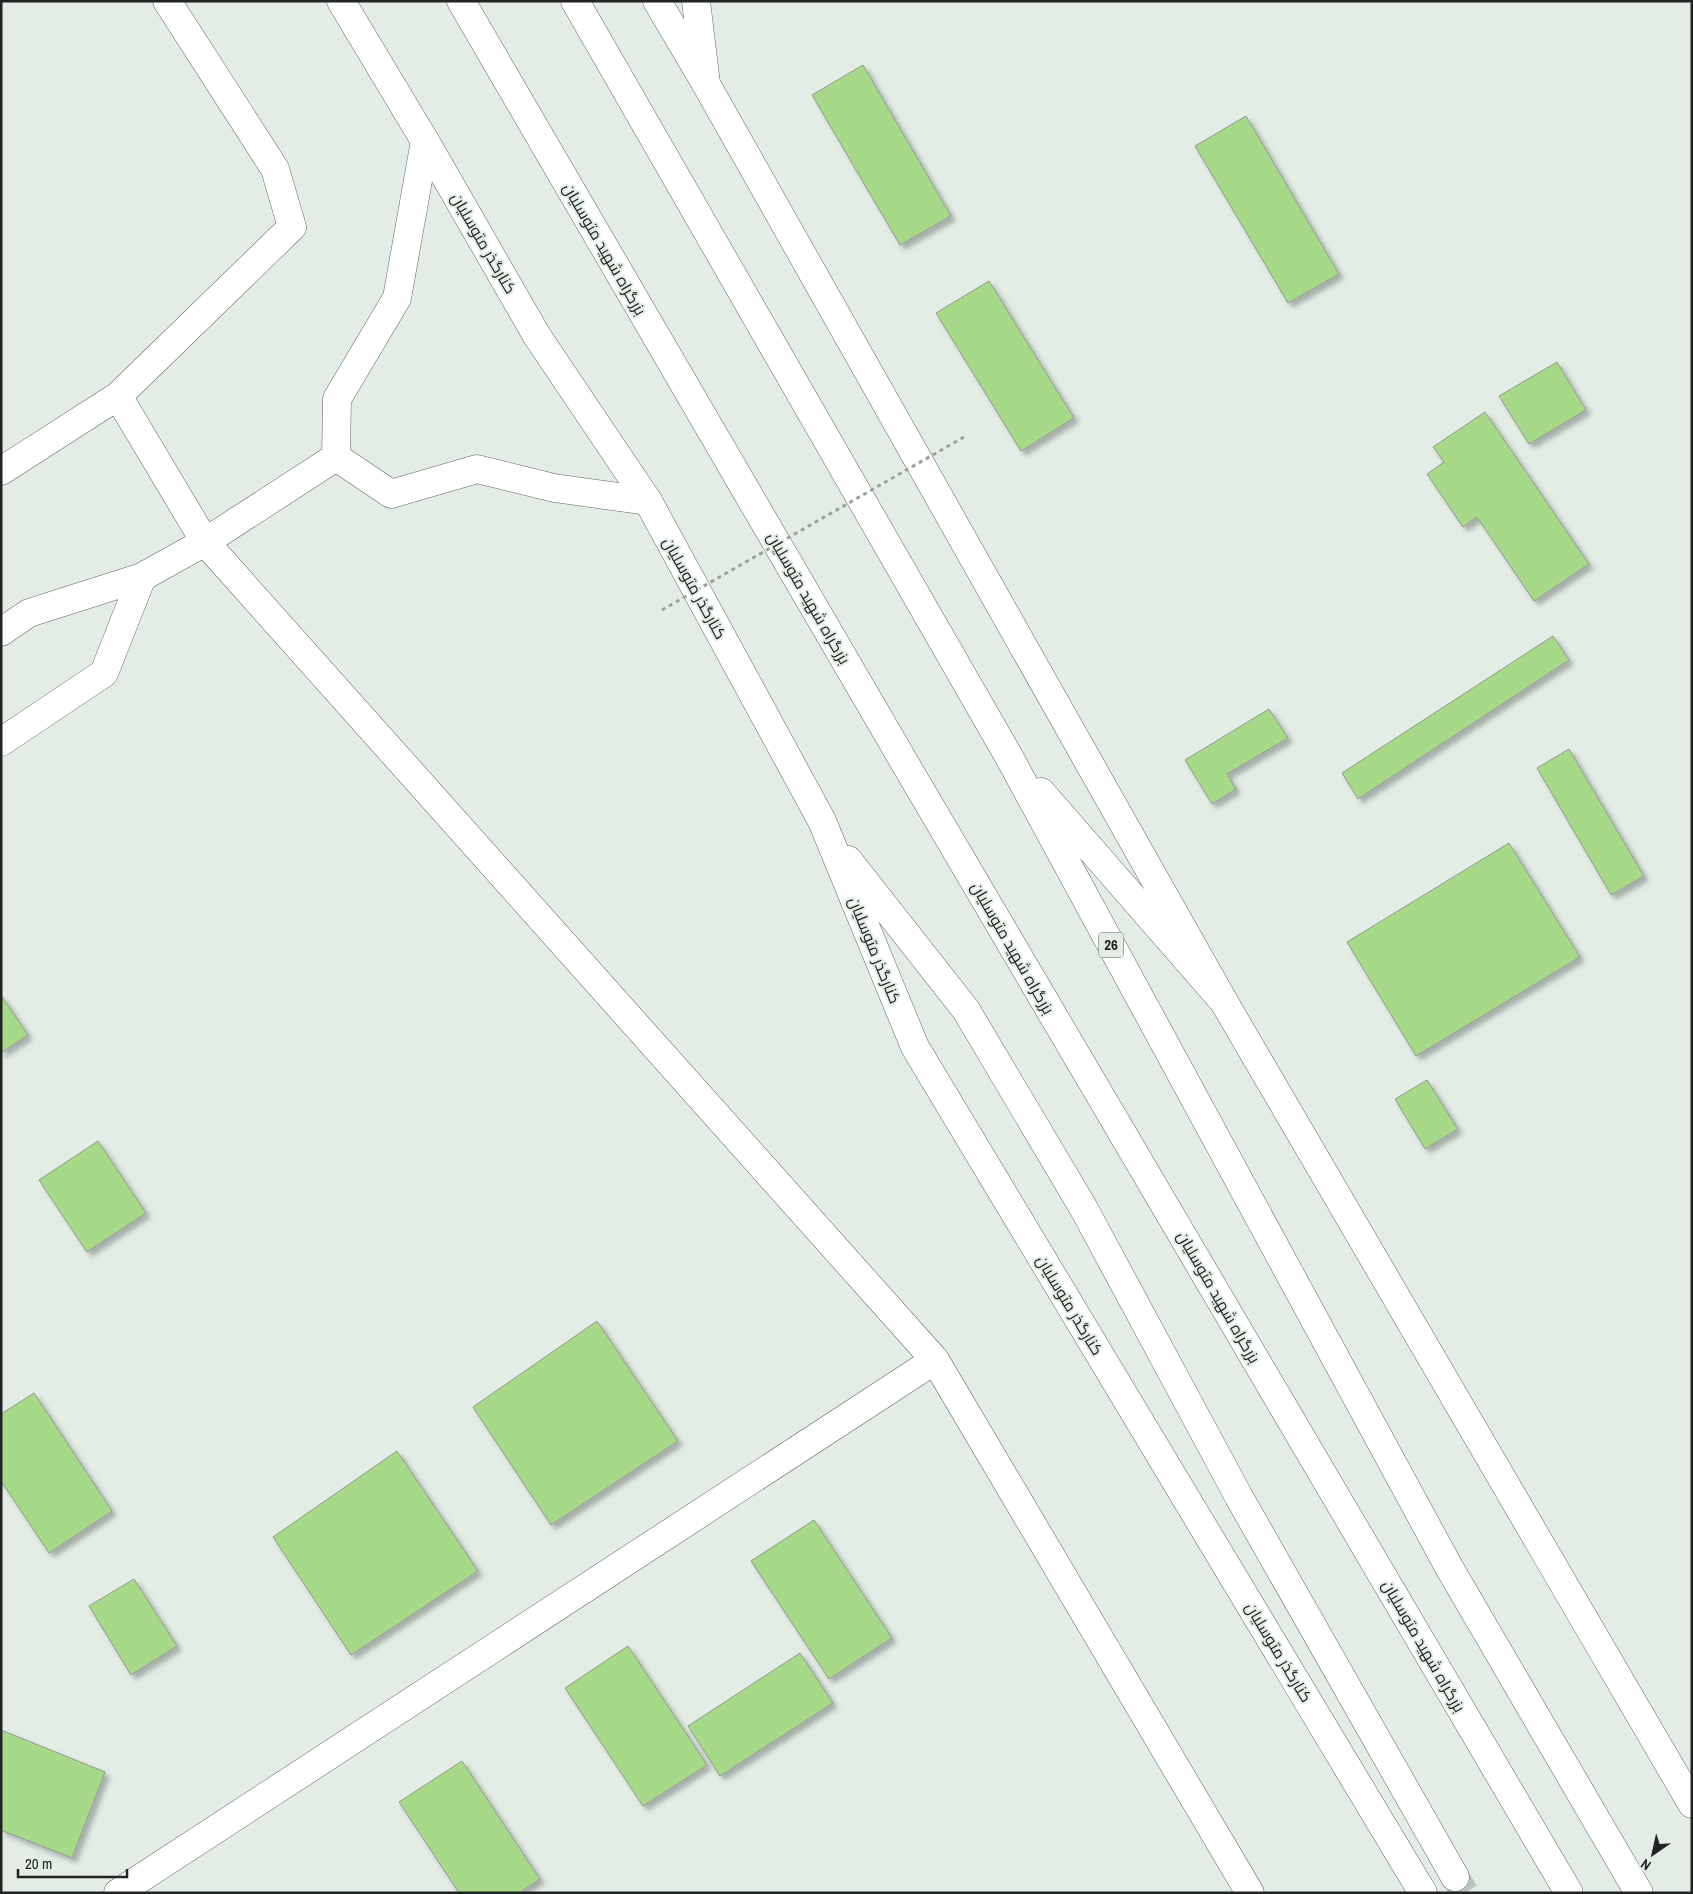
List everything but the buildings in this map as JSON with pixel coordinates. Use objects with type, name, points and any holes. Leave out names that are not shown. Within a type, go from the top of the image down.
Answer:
[{"type":"main road","points":[[1,471],[118,396],[292,227],[275,169],[166,1]]},
{"type":"main road","name":"کنارگذر متوسلیان","points":[[341,1],[537,336],[648,501],[822,821],[915,1047],[1424,1893]]},
{"type":"main road","name":"بزرگراه شهید متوسلیان","points":[[461,1],[915,781],[1569,1893]]},
{"type":"main road","name":"26","points":[[575,1],[1008,755],[1450,1569],[1639,1893]]},
{"type":"main road","points":[[657,1],[706,84],[1224,1002],[1692,1804]]},
{"type":"main road","points":[[696,1],[706,84]]},
{"type":"main road","points":[[336,457],[337,399],[398,298],[424,141]]},
{"type":"main road","points":[[118,396],[205,542],[934,1360],[1250,1893]]},
{"type":"main road","points":[[336,457],[391,494],[477,469],[554,488],[648,501]]},
{"type":"main road","points":[[1,632],[29,613],[142,577],[205,542],[336,457]]},
{"type":"main road","points":[[1,742],[104,673],[142,577]]},
{"type":"main road","points":[[1008,755],[1224,1002]]},
{"type":"main road","points":[[827,833],[966,1010],[1084,1209],[1239,1497],[1455,1877]]},
{"type":"main road","points":[[118,1893],[934,1360]]},
{"type":"path","points":[[662,610],[964,437]]},
{"type":"tunnel","points":[[1455,1877],[1465,1893]]}]
